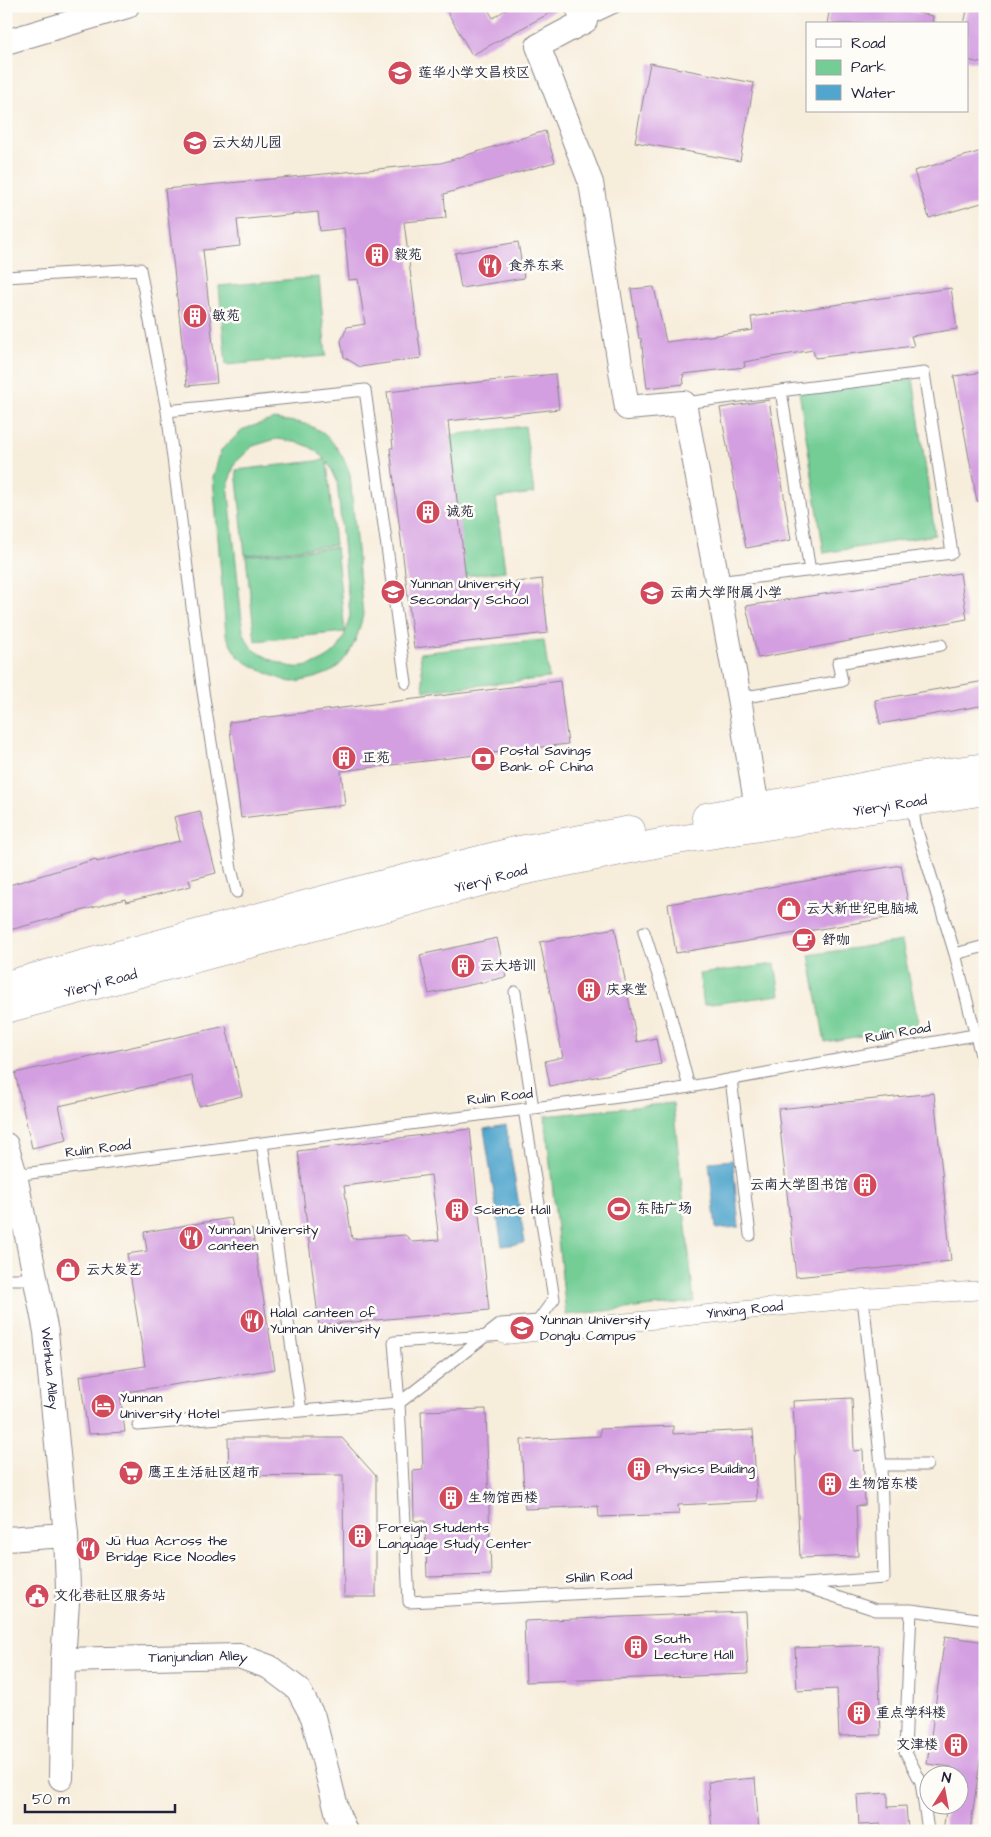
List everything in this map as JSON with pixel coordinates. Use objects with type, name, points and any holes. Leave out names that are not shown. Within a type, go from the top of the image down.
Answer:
[{"type":"main road","name":"Yi'eryi Road","points":[[6,1009],[522,871],[910,791],[985,767]]},
{"type":"main road","name":"Yi'eryi Road","points":[[6,986],[347,894],[519,850],[757,808],[910,791],[985,791]]},
{"type":"street","points":[[6,42],[127,6]]},
{"type":"street","points":[[581,14],[538,46],[591,183],[627,408],[684,403],[739,698],[757,808]]},
{"type":"street","name":"Wenhua Alley","points":[[6,1145],[15,1175],[46,1332],[66,1535]]},
{"type":"street","name":"Yinxing Road","points":[[505,1335],[863,1298],[985,1290]]},
{"type":"street","points":[[6,1539],[66,1535],[68,1588],[63,1660],[61,1778]]},
{"type":"street","name":"Tianjundian Alley","points":[[63,1660],[239,1656],[269,1667],[298,1689],[313,1717],[338,1815],[345,1831]]},
{"type":"lane","points":[[581,14],[617,6]]},
{"type":"lane","points":[[6,277],[140,269],[167,411],[202,685],[231,870],[237,892]]},
{"type":"lane","points":[[684,403],[924,373],[926,382],[952,553],[717,582]]},
{"type":"lane","points":[[167,411],[365,390],[406,683]]},
{"type":"lane","points":[[781,391],[810,571]]},
{"type":"lane","points":[[739,698],[842,681],[838,663],[941,645]]},
{"type":"lane","points":[[910,791],[915,824],[979,1034],[985,1071]]},
{"type":"lane","points":[[644,932],[668,1006],[689,1087]]},
{"type":"lane","points":[[955,954],[985,946]]},
{"type":"lane","points":[[138,1425],[399,1403],[501,1324],[538,1321],[554,1299],[515,992]]},
{"type":"lane","name":"Rulin Road","points":[[15,1175],[689,1087],[979,1034]]},
{"type":"lane","points":[[731,1079],[750,1235]]},
{"type":"lane","points":[[262,1142],[301,1411]]},
{"type":"lane","points":[[6,1280],[36,1279]]},
{"type":"lane","points":[[797,1584],[884,1578],[881,1465],[863,1298]]},
{"type":"lane","points":[[399,1403],[394,1342],[505,1335]]},
{"type":"lane","name":"Shilin Road","points":[[399,1403],[409,1602],[797,1584],[876,1610],[911,1610],[985,1620]]},
{"type":"lane","points":[[881,1465],[927,1465]]},
{"type":"lane","points":[[911,1610],[906,1751],[921,1782],[928,1831]]},
{"type":"green space","points":[[319,277],[326,356],[226,365],[219,286]]},
{"type":"green space","points":[[913,378],[935,535],[824,553],[799,391]]},
{"type":"green space","points":[[274,419],[298,422],[310,426],[326,436],[338,449],[350,474],[363,615],[356,638],[346,658],[332,671],[315,678],[292,682],[263,671],[237,655],[226,635],[213,478],[221,450],[244,429]],"holes":[[[276,439],[297,442],[309,447],[325,460],[236,470],[245,555],[335,545],[327,462],[337,481],[350,615],[346,632],[338,648],[330,656],[318,662],[300,667],[289,666],[256,651],[249,644],[243,631],[228,484],[235,463],[253,446]]]},
{"type":"green space","points":[[525,426],[534,493],[496,498],[505,571],[465,576],[450,435]]},
{"type":"green space","points":[[336,547],[345,632],[255,641],[246,556]]},
{"type":"green space","points":[[544,640],[549,678],[424,691],[420,653]]},
{"type":"green space","points":[[902,941],[919,1026],[825,1042],[809,955]]},
{"type":"green space","points":[[775,964],[780,995],[704,1005],[699,974]]},
{"type":"green space","name":"东陆广场","points":[[673,1103],[694,1302],[566,1315],[545,1116]]},
{"type":"water","points":[[506,1125],[525,1243],[502,1246],[484,1129]]},
{"type":"water","points":[[733,1160],[739,1227],[716,1229],[709,1162]]},
{"type":"building","points":[[444,6],[486,6],[493,18],[511,6],[563,6],[472,55]]},
{"type":"building","points":[[830,6],[884,6],[933,16],[932,22],[827,22]]},
{"type":"building","points":[[968,6],[985,6],[985,64],[968,60],[968,22],[964,22]]},
{"type":"building","points":[[650,63],[754,83],[740,161],[635,142]]},
{"type":"building","name":"毅苑","points":[[545,131],[555,162],[444,194],[446,218],[404,222],[421,358],[360,367],[344,357],[341,341],[347,327],[365,324],[358,279],[349,280],[344,228],[320,231],[318,212],[237,220],[240,246],[203,250],[217,383],[187,386],[165,189],[441,163]]},
{"type":"building","points":[[985,150],[985,202],[929,218],[914,171]]},
{"type":"building","name":"食养东来","points":[[518,242],[524,278],[461,288],[455,253]]},
{"type":"building","points":[[654,287],[666,342],[753,330],[751,317],[951,288],[957,329],[911,336],[914,346],[815,358],[813,350],[744,362],[745,367],[683,374],[684,384],[647,388],[641,338],[639,339],[631,289]]},
{"type":"building","points":[[985,372],[985,501],[977,501],[954,376]]},
{"type":"building","name":"诚苑","points":[[555,374],[559,409],[448,421],[467,588],[542,579],[548,633],[414,648],[390,448],[393,448],[387,392]]},
{"type":"building","points":[[769,400],[791,540],[746,548],[720,408]]},
{"type":"building","points":[[960,573],[967,619],[758,658],[746,606]]},
{"type":"building","name":"正苑","points":[[560,681],[568,744],[341,771],[345,805],[241,818],[229,722]]},
{"type":"building","points":[[985,681],[985,705],[880,724],[875,700]]},
{"type":"building","points":[[200,811],[216,873],[189,880],[191,886],[126,902],[125,899],[6,931],[6,886],[96,859],[97,862],[180,841],[174,817]]},
{"type":"building","name":"云大新世纪电脑城","points":[[901,865],[910,914],[676,953],[668,904]]},
{"type":"building","name":"庆来堂","points":[[615,928],[637,1042],[656,1038],[661,1064],[550,1086],[545,1061],[563,1057],[540,942]]},
{"type":"building","name":"云大培训","points":[[497,938],[506,977],[429,994],[420,955]]},
{"type":"building","points":[[226,1026],[242,1096],[199,1106],[192,1076],[59,1106],[67,1140],[32,1148],[15,1073]]},
{"type":"building","name":"云南大学图书馆","points":[[934,1093],[951,1261],[796,1277],[778,1109]]},
{"type":"building","name":"Science Hall","points":[[470,1129],[489,1310],[319,1325],[298,1151]],"holes":[[[431,1175],[439,1240],[413,1242],[405,1235],[352,1239],[344,1186]]]},
{"type":"building","points":[[231,1218],[234,1231],[252,1229],[275,1369],[120,1393],[125,1432],[88,1434],[80,1376],[145,1366],[127,1254],[147,1251],[144,1232]]},
{"type":"building","name":"生物馆东楼","points":[[852,1398],[854,1451],[863,1450],[865,1505],[856,1506],[858,1556],[800,1558],[793,1401]]},
{"type":"building","name":"生物馆西楼","points":[[486,1409],[491,1575],[427,1577],[425,1521],[414,1521],[413,1471],[423,1470],[421,1411]]},
{"type":"building","name":"Physics Building","points":[[673,1426],[673,1434],[753,1430],[757,1501],[678,1505],[679,1514],[599,1517],[598,1506],[525,1509],[521,1440],[600,1436],[600,1429]]},
{"type":"building","name":"Foreign Students Language Study Center","points":[[228,1438],[342,1438],[376,1476],[376,1597],[344,1597],[343,1475],[229,1476]]},
{"type":"building","name":"South Lecture Hall","points":[[745,1612],[748,1674],[526,1682],[524,1621]]},
{"type":"building","name":"文津楼","points":[[945,1636],[985,1642],[985,1726],[970,1831],[943,1831],[946,1814],[968,1814],[968,1764],[927,1764]]},
{"type":"building","name":"重点学科楼","points":[[878,1645],[881,1735],[839,1736],[837,1689],[797,1691],[795,1648]]},
{"type":"building","points":[[755,1778],[759,1831],[712,1831],[708,1782]]},
{"type":"building","points":[[888,1793],[888,1807],[906,1806],[908,1831],[882,1831],[881,1824],[859,1825],[857,1795]]},
{"type":"place","name":"莲华小学文昌校区","points":[[400,73]]},
{"type":"place","name":"云大幼儿园","points":[[195,143]]},
{"type":"place","name":"毅苑","points":[[377,255]]},
{"type":"place","name":"食养东来","points":[[490,266]]},
{"type":"place","name":"敏苑","points":[[195,316]]},
{"type":"place","name":"诚苑","points":[[428,512]]},
{"type":"place","name":"Yunnan University Secondary School","points":[[393,592]]},
{"type":"place","name":"云南大学附属小学","points":[[652,593]]},
{"type":"place","name":"正苑","points":[[344,758]]},
{"type":"place","name":"Postal Savings Bank of China","points":[[483,759]]},
{"type":"place","name":"云大新世纪电脑城","points":[[789,909]]},
{"type":"place","name":"舒咖","points":[[804,940]]},
{"type":"place","name":"云大培训","points":[[463,966]]},
{"type":"place","name":"庆来堂","points":[[589,990]]},
{"type":"place","name":"云南大学图书馆","points":[[865,1185]]},
{"type":"place","name":"东陆广场","points":[[619,1209]]},
{"type":"place","name":"Science Hall","points":[[457,1210]]},
{"type":"place","name":"Yunnan University canteen","points":[[191,1238]]},
{"type":"place","name":"云大发艺","points":[[68,1270]]},
{"type":"place","name":"Halal canteen of Yunnan University","points":[[252,1321]]},
{"type":"place","name":"Yunnan University Donglu Campus","points":[[522,1328]]},
{"type":"place","name":"Yunnan University Hotel","points":[[103,1406]]},
{"type":"place","name":"Physics Building","points":[[639,1469]]},
{"type":"place","name":"鹰王生活社区超市","points":[[131,1473]]},
{"type":"place","name":"生物馆东楼","points":[[830,1484]]},
{"type":"place","name":"生物馆西楼","points":[[451,1498]]},
{"type":"place","name":"Foreign Students Language Study Center","points":[[360,1536]]},
{"type":"place","name":"Jü Hua Across the Bridge Rice Noodles","points":[[88,1549]]},
{"type":"place","name":"文化巷社区服务站","points":[[37,1596]]},
{"type":"place","name":"South Lecture Hall","points":[[636,1647]]},
{"type":"place","name":"重点学科楼","points":[[859,1713]]},
{"type":"place","name":"文津楼","points":[[956,1745]]}]
